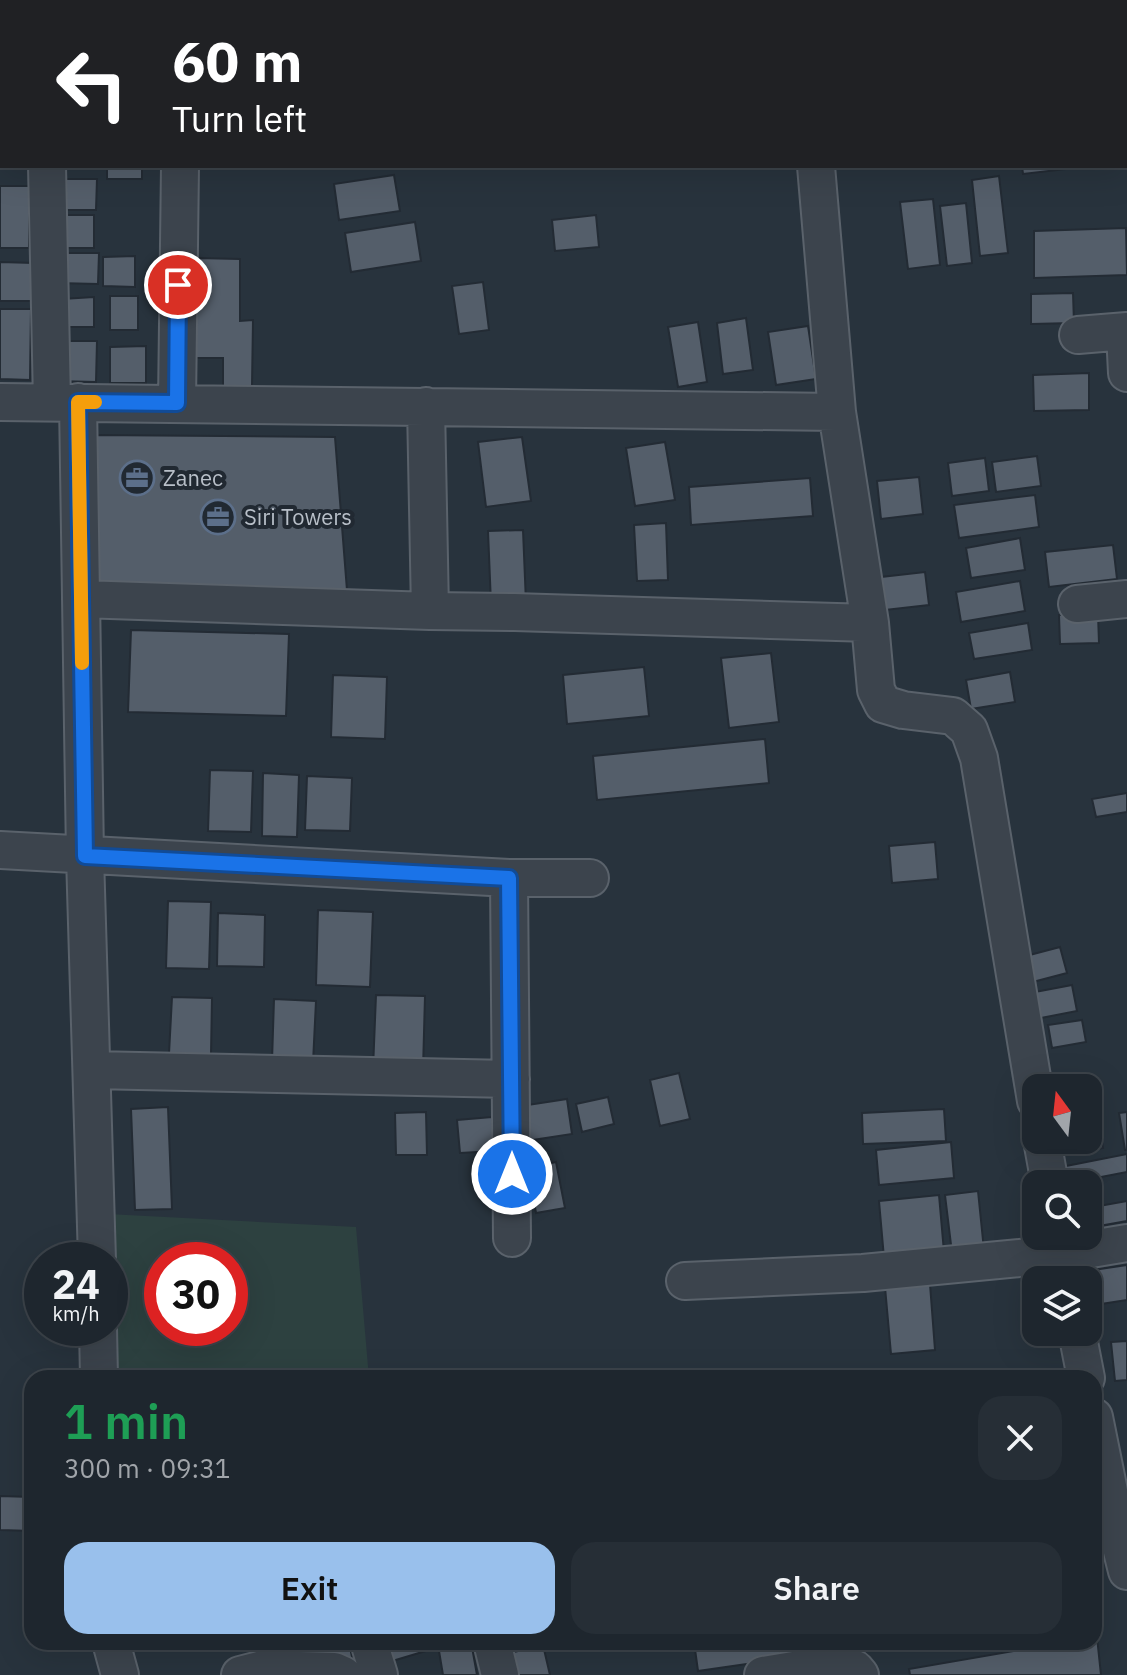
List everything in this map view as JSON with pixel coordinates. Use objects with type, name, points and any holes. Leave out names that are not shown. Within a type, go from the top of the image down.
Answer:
[{"type":"street","points":[[47,168],[81,599],[97,1242]]},
{"type":"street","points":[[177,403],[180,168]]},
{"type":"street","points":[[816,168],[837,412],[870,623],[876,690],[883,704],[903,710],[953,716],[969,730],[979,758],[1032,1074]]},
{"type":"street","points":[[1078,335],[1126,331],[1127,373]]},
{"type":"street","points":[[0,402],[837,412]]},
{"type":"street","points":[[426,406],[430,611]]},
{"type":"street","points":[[81,599],[870,623]]},
{"type":"street","points":[[1077,604],[1127,599]]},
{"type":"street","points":[[0,850],[509,878],[590,878]]},
{"type":"street","points":[[509,878],[512,1238]]},
{"type":"street","points":[[92,1070],[511,1079]]},
{"type":"street","points":[[685,1281],[863,1273],[1062,1257],[1127,1243]]},
{"type":"street","points":[[98,1346],[99,1370]]},
{"type":"street","points":[[1080,1346],[1084,1370]]},
{"type":"street","points":[[1102,1501],[1105,1533],[1127,1571]]},
{"type":"street","points":[[113,1650],[120,1675]]},
{"type":"street","points":[[371,1650],[379,1675]]},
{"type":"street","points":[[494,1650],[500,1675]]},
{"type":"street","points":[[763,1675],[836,1663],[855,1669],[860,1675]]},
{"type":"street","points":[[240,1675],[263,1669],[334,1671],[343,1675]]},
{"type":"green space","points":[[108,1214],[356,1227],[368,1370],[111,1370],[111,1346],[128,1346],[128,1242],[109,1242]]},
{"type":"building","points":[[107,168],[142,168],[142,179],[107,179]]},
{"type":"building","points":[[1022,168],[1075,168],[1023,174]]},
{"type":"building","points":[[394,175],[400,211],[339,220],[334,184]]},
{"type":"building","points":[[999,176],[1008,253],[980,256],[972,180]]},
{"type":"building","points":[[53,179],[97,179],[96,210],[53,210]]},
{"type":"building","points":[[0,186],[29,186],[29,248],[0,248]]},
{"type":"building","points":[[933,199],[940,265],[908,269],[900,202]]},
{"type":"building","points":[[966,203],[972,263],[947,266],[940,206]]},
{"type":"building","points":[[56,215],[94,215],[94,248],[56,248]]},
{"type":"building","points":[[596,215],[599,247],[555,251],[552,220]]},
{"type":"building","points":[[415,222],[421,261],[351,272],[345,233]]},
{"type":"building","points":[[1126,228],[1127,275],[1034,278],[1034,231]]},
{"type":"building","points":[[56,253],[99,253],[98,284],[56,283]]},
{"type":"building","points":[[135,256],[135,287],[103,286],[103,257]]},
{"type":"building","points":[[197,258],[240,259],[240,321],[253,320],[252,386],[223,386],[223,358],[184,358],[184,321],[197,321]]},
{"type":"building","points":[[0,262],[34,263],[33,301],[0,301]]},
{"type":"building","points":[[483,282],[489,330],[459,334],[452,286]]},
{"type":"building","points":[[1073,293],[1074,323],[1031,324],[1031,294]]},
{"type":"building","points":[[110,296],[138,296],[138,330],[110,330]]},
{"type":"building","points":[[94,297],[94,327],[65,327],[62,299]]},
{"type":"building","points":[[0,309],[31,309],[30,380],[0,379]]},
{"type":"building","points":[[746,318],[753,370],[723,374],[717,323]]},
{"type":"building","points":[[698,322],[707,382],[678,387],[668,327]]},
{"type":"building","points":[[808,326],[816,379],[776,385],[768,332]]},
{"type":"building","points":[[55,341],[97,341],[96,382],[55,381]]},
{"type":"building","points":[[146,346],[146,383],[110,383],[110,347]]},
{"type":"building","points":[[1089,373],[1089,410],[1034,411],[1033,375]]},
{"type":"building","name":"Siri Towers","points":[[92,435],[335,437],[348,603],[97,596]]},
{"type":"building","points":[[522,437],[531,501],[486,507],[478,442]]},
{"type":"building","points":[[665,442],[675,500],[635,506],[626,448]]},
{"type":"building","points":[[1037,456],[1041,486],[996,492],[992,462]]},
{"type":"building","points":[[985,458],[989,491],[952,496],[948,463]]},
{"type":"building","points":[[919,477],[923,514],[881,519],[877,481]]},
{"type":"building","points":[[810,478],[813,516],[691,525],[689,487]]},
{"type":"building","points":[[1035,495],[1039,527],[959,538],[954,505]]},
{"type":"building","points":[[666,523],[668,580],[637,581],[634,525]]},
{"type":"building","points":[[523,530],[526,603],[491,604],[488,531]]},
{"type":"building","points":[[1020,538],[1025,570],[971,578],[966,548]]},
{"type":"building","points":[[1113,545],[1117,579],[1049,587],[1045,552]]},
{"type":"building","points":[[925,572],[929,605],[885,610],[881,577]]},
{"type":"building","points":[[1020,581],[1025,611],[961,622],[956,592]]},
{"type":"building","points":[[1098,614],[1099,643],[1060,644],[1059,615]]},
{"type":"building","points":[[1028,623],[1032,650],[974,659],[969,633]]},
{"type":"building","points":[[131,630],[289,634],[286,716],[128,712]]},
{"type":"building","points":[[771,653],[779,722],[729,728],[721,658]]},
{"type":"building","points":[[644,667],[649,716],[567,724],[563,675]]},
{"type":"building","points":[[1010,672],[1015,702],[971,709],[966,680]]},
{"type":"building","points":[[333,675],[387,677],[385,739],[331,737]]},
{"type":"building","points":[[765,739],[769,783],[597,800],[593,756]]},
{"type":"building","points":[[210,770],[253,771],[251,832],[208,831]]},
{"type":"building","points":[[263,773],[299,775],[297,837],[262,836]]},
{"type":"building","points":[[307,776],[352,778],[350,831],[305,830]]},
{"type":"building","points":[[1127,793],[1127,812],[1096,817],[1092,799]]},
{"type":"building","points":[[935,842],[938,879],[892,883],[889,846]]},
{"type":"building","points":[[168,901],[211,902],[209,969],[166,968]]},
{"type":"building","points":[[318,910],[373,912],[370,987],[316,985]]},
{"type":"building","points":[[218,913],[265,915],[264,967],[217,966]]},
{"type":"building","points":[[1060,947],[1067,973],[1029,983],[1022,957]]},
{"type":"building","points":[[1072,985],[1077,1011],[1041,1018],[1035,992]]},
{"type":"building","points":[[376,995],[425,996],[423,1070],[373,1069]]},
{"type":"building","points":[[172,997],[212,998],[211,1055],[169,1054]]},
{"type":"building","points":[[274,999],[316,1001],[313,1063],[272,1061]]},
{"type":"building","points":[[1082,1020],[1086,1042],[1052,1048],[1048,1025]]},
{"type":"building","points":[[679,1073],[690,1119],[660,1126],[650,1080]]},
{"type":"building","points":[[608,1097],[614,1124],[582,1132],[576,1104]]},
{"type":"building","points":[[567,1099],[572,1134],[526,1141],[521,1106]]},
{"type":"building","points":[[168,1107],[172,1209],[135,1210],[131,1109]]},
{"type":"building","points":[[944,1109],[946,1141],[863,1144],[862,1113]]},
{"type":"building","points":[[426,1112],[427,1155],[396,1155],[395,1113]]},
{"type":"building","points":[[1127,1112],[1127,1150],[1125,1150],[1119,1113]]},
{"type":"building","points":[[492,1117],[495,1151],[460,1153],[457,1120]]},
{"type":"building","points":[[951,1142],[954,1178],[879,1185],[876,1150]]},
{"type":"building","points":[[1049,1154],[1071,1154],[1050,1158]]},
{"type":"building","points":[[1127,1154],[1127,1172],[1102,1177],[1102,1170],[1056,1168]]},
{"type":"building","points":[[556,1162],[565,1208],[536,1213],[528,1168]]},
{"type":"building","points":[[978,1191],[984,1250],[952,1253],[945,1195]]},
{"type":"building","points":[[939,1195],[944,1252],[884,1258],[879,1201]]},
{"type":"building","points":[[1127,1201],[1127,1221],[1102,1225],[1102,1205]]},
{"type":"building","points":[[1127,1265],[1127,1300],[1102,1304],[1102,1269]]},
{"type":"building","points":[[930,1284],[935,1350],[891,1354],[885,1287]]},
{"type":"building","points":[[1127,1341],[1127,1380],[1115,1381],[1111,1342]]},
{"type":"building","points":[[0,1496],[24,1497],[24,1531],[0,1530]]},
{"type":"building","points":[[297,1650],[351,1650],[353,1662],[333,1668]]},
{"type":"building","points":[[386,1650],[429,1650],[389,1662]]},
{"type":"building","points":[[473,1650],[477,1675],[443,1675],[439,1651]]},
{"type":"building","points":[[544,1650],[550,1675],[511,1675],[506,1654]]},
{"type":"building","points":[[695,1650],[780,1650],[781,1659],[698,1671]]},
{"type":"building","points":[[1019,1650],[1098,1650],[1101,1675],[910,1675],[909,1669]]},
{"type":"slow traffic","points":[[82,663],[78,402],[95,402]]},
{"type":"place","name":"Zanec","points":[[137,478]]},
{"type":"place","name":"Siri Towers","points":[[218,517]]},
{"type":"route","points":[[178,285],[177,403],[78,402],[85,856],[509,878],[512,1174]]}]
